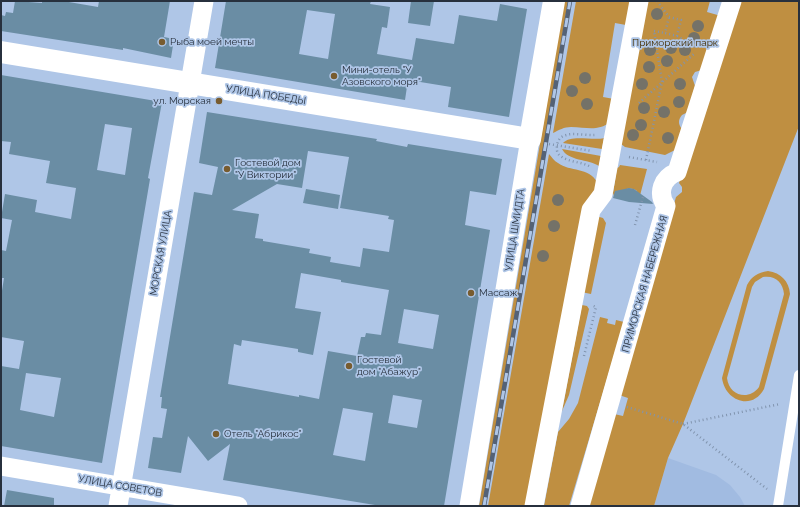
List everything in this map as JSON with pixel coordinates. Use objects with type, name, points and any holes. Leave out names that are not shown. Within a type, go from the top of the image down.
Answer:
[{"type":"street","name":"МОРСКАЯ УЛИЦА","points":[[118,506],[204,1]]},
{"type":"street","name":"УЛИЦА ШМИДТА","points":[[469,506],[540,141],[554,1]]},
{"type":"street","points":[[534,506],[591,210],[603,194],[615,123],[639,1]]},
{"type":"street","name":"ПРИМОРСКАЯ НАБЕРЕЖНАЯ","points":[[580,506],[666,206],[662,197],[662,186],[668,177],[677,172],[680,165],[732,1]]},
{"type":"street","name":"УЛИЦА ПОБЕДЫ","points":[[1,52],[540,141]]},
{"type":"street","name":"УЛИЦА СОВЕТОВ","points":[[1,466],[238,506]]},
{"type":"lane","points":[[779,502],[799,375]]},
{"type":"path","points":[[657,1],[669,17],[681,20],[677,36]]},
{"type":"path","points":[[639,103],[699,50],[677,36],[665,33],[669,17]]},
{"type":"path","points":[[646,160],[662,82],[654,31]]},
{"type":"path","points":[[605,185],[599,173],[593,167],[561,157],[558,153],[557,145],[560,138],[564,135],[575,134],[589,136],[598,134],[615,123]]},
{"type":"path","points":[[540,141],[680,165]]},
{"type":"path","points":[[683,424],[794,401]]},
{"type":"path","points":[[611,402],[683,424],[779,502]]},
{"type":"shaded area","points":[[668,458],[716,475],[730,485],[745,506],[654,506]]},
{"type":"green space","points":[[564,1],[568,1],[483,506],[479,506]]},
{"type":"green space","points":[[576,1],[630,1],[626,25],[615,23],[603,97],[614,99],[611,122],[596,128],[568,127],[553,133]]},
{"type":"green space","name":"Приморский парк","points":[[647,1],[710,1],[707,12],[721,16],[702,70],[695,72],[692,77],[695,86],[688,112],[682,115],[679,120],[679,124],[682,129],[675,150],[665,155],[625,147],[621,144]]},
{"type":"green space","points":[[738,1],[799,1],[799,126],[683,424],[668,458],[654,506],[586,506],[614,414],[623,416],[628,398],[619,395],[676,197],[682,192],[682,187],[679,183]]},
{"type":"green space","points":[[576,138],[604,138],[602,149],[563,143],[567,140]]},
{"type":"green space","points":[[562,149],[601,156],[599,166],[573,158]]},
{"type":"green space","points":[[549,154],[554,160],[563,166],[589,174],[594,177],[597,182],[528,506],[488,506]]},
{"type":"green space","points":[[620,165],[647,169],[638,203],[637,191],[634,189],[625,189],[614,196],[613,193],[617,168]]},
{"type":"green space","points":[[596,216],[603,218],[606,223],[591,294],[581,292]]},
{"type":"green space","points":[[768,271],[784,278],[788,285],[790,294],[764,389],[759,396],[753,400],[740,400],[728,393],[722,378],[747,285],[753,277]],"holes":[[[763,277],[778,280],[782,286],[784,294],[759,387],[750,394],[740,394],[731,389],[727,378],[752,287],[755,282]]]},
{"type":"green space","points":[[582,305],[587,306],[589,309],[569,395],[562,411]]},
{"type":"green space","points":[[600,317],[608,319],[607,323],[615,325],[616,320],[624,322],[569,506],[544,506],[558,432],[569,419],[578,403]]},
{"type":"building","points":[[15,1],[42,3],[42,1],[63,1],[98,7],[99,1],[170,1],[164,37],[174,39],[171,58],[123,48],[123,50],[1,31],[1,15],[5,16],[6,12],[13,13]]},
{"type":"building","points":[[226,1],[371,1],[370,4],[390,7],[387,28],[382,27],[377,54],[412,60],[416,38],[454,44],[459,15],[497,21],[500,4],[527,9],[509,117],[448,107],[451,87],[408,80],[405,100],[215,68]],"holes":[[[307,10],[335,14],[328,59],[299,54]]]},
{"type":"building","points":[[411,1],[434,1],[430,26],[408,23]]},
{"type":"building","points":[[1,75],[162,102],[148,178],[150,179],[102,463],[1,446],[1,366],[19,369],[24,341],[1,337],[1,297],[4,278],[1,278],[1,250],[6,251],[12,220],[1,218],[5,194],[37,200],[35,212],[71,219],[76,188],[46,183],[50,161],[9,154],[11,142],[1,141]],"holes":[[[105,124],[132,128],[125,175],[97,170]],[[26,373],[61,378],[54,417],[20,410]]]},
{"type":"building","points":[[207,112],[377,139],[376,141],[407,147],[408,144],[502,159],[496,195],[470,191],[465,225],[490,230],[444,506],[381,506],[223,480],[230,444],[208,461],[188,436],[181,473],[148,468],[153,437],[162,438],[167,409],[161,408],[162,397],[160,397],[194,192],[212,195],[218,167],[199,163]],"holes":[[[308,151],[349,157],[340,208],[389,216],[388,219],[394,220],[389,252],[363,248],[360,267],[330,262],[331,257],[309,253],[310,249],[263,241],[263,239],[255,238],[259,214],[232,210],[277,184],[302,188]],[[301,273],[341,280],[341,282],[389,290],[381,335],[366,333],[365,337],[361,337],[357,356],[328,351],[319,399],[299,395],[299,397],[228,384],[234,344],[241,346],[242,340],[298,349],[298,352],[313,355],[321,312],[295,308]],[[404,309],[439,315],[433,349],[398,343]],[[393,395],[422,400],[417,428],[388,423]],[[343,408],[373,413],[365,461],[333,455]]]},
{"type":"building","points":[[629,188],[634,189],[653,204],[629,202],[613,198],[615,191]]},
{"type":"building","points":[[306,189],[340,195],[338,209],[303,203]]},
{"type":"building","points":[[7,490],[54,498],[54,506],[4,506]]},
{"type":"railway","points":[[484,506],[570,1]]},
{"type":"place","name":"Рыба моей мечты","points":[[162,42]]},
{"type":"place","name":"Мини-отель \"У Азовского моря\"","points":[[334,76]]},
{"type":"place","name":"ул. Морская","points":[[219,101]]},
{"type":"place","name":"Гостевой дом \"У Виктории\"","points":[[227,169]]},
{"type":"place","name":"Массаж","points":[[471,293]]},
{"type":"place","name":"Гостевой дом \"Абажур\"","points":[[349,366]]},
{"type":"place","name":"Отель \"Абрикос\"","points":[[216,434]]}]
